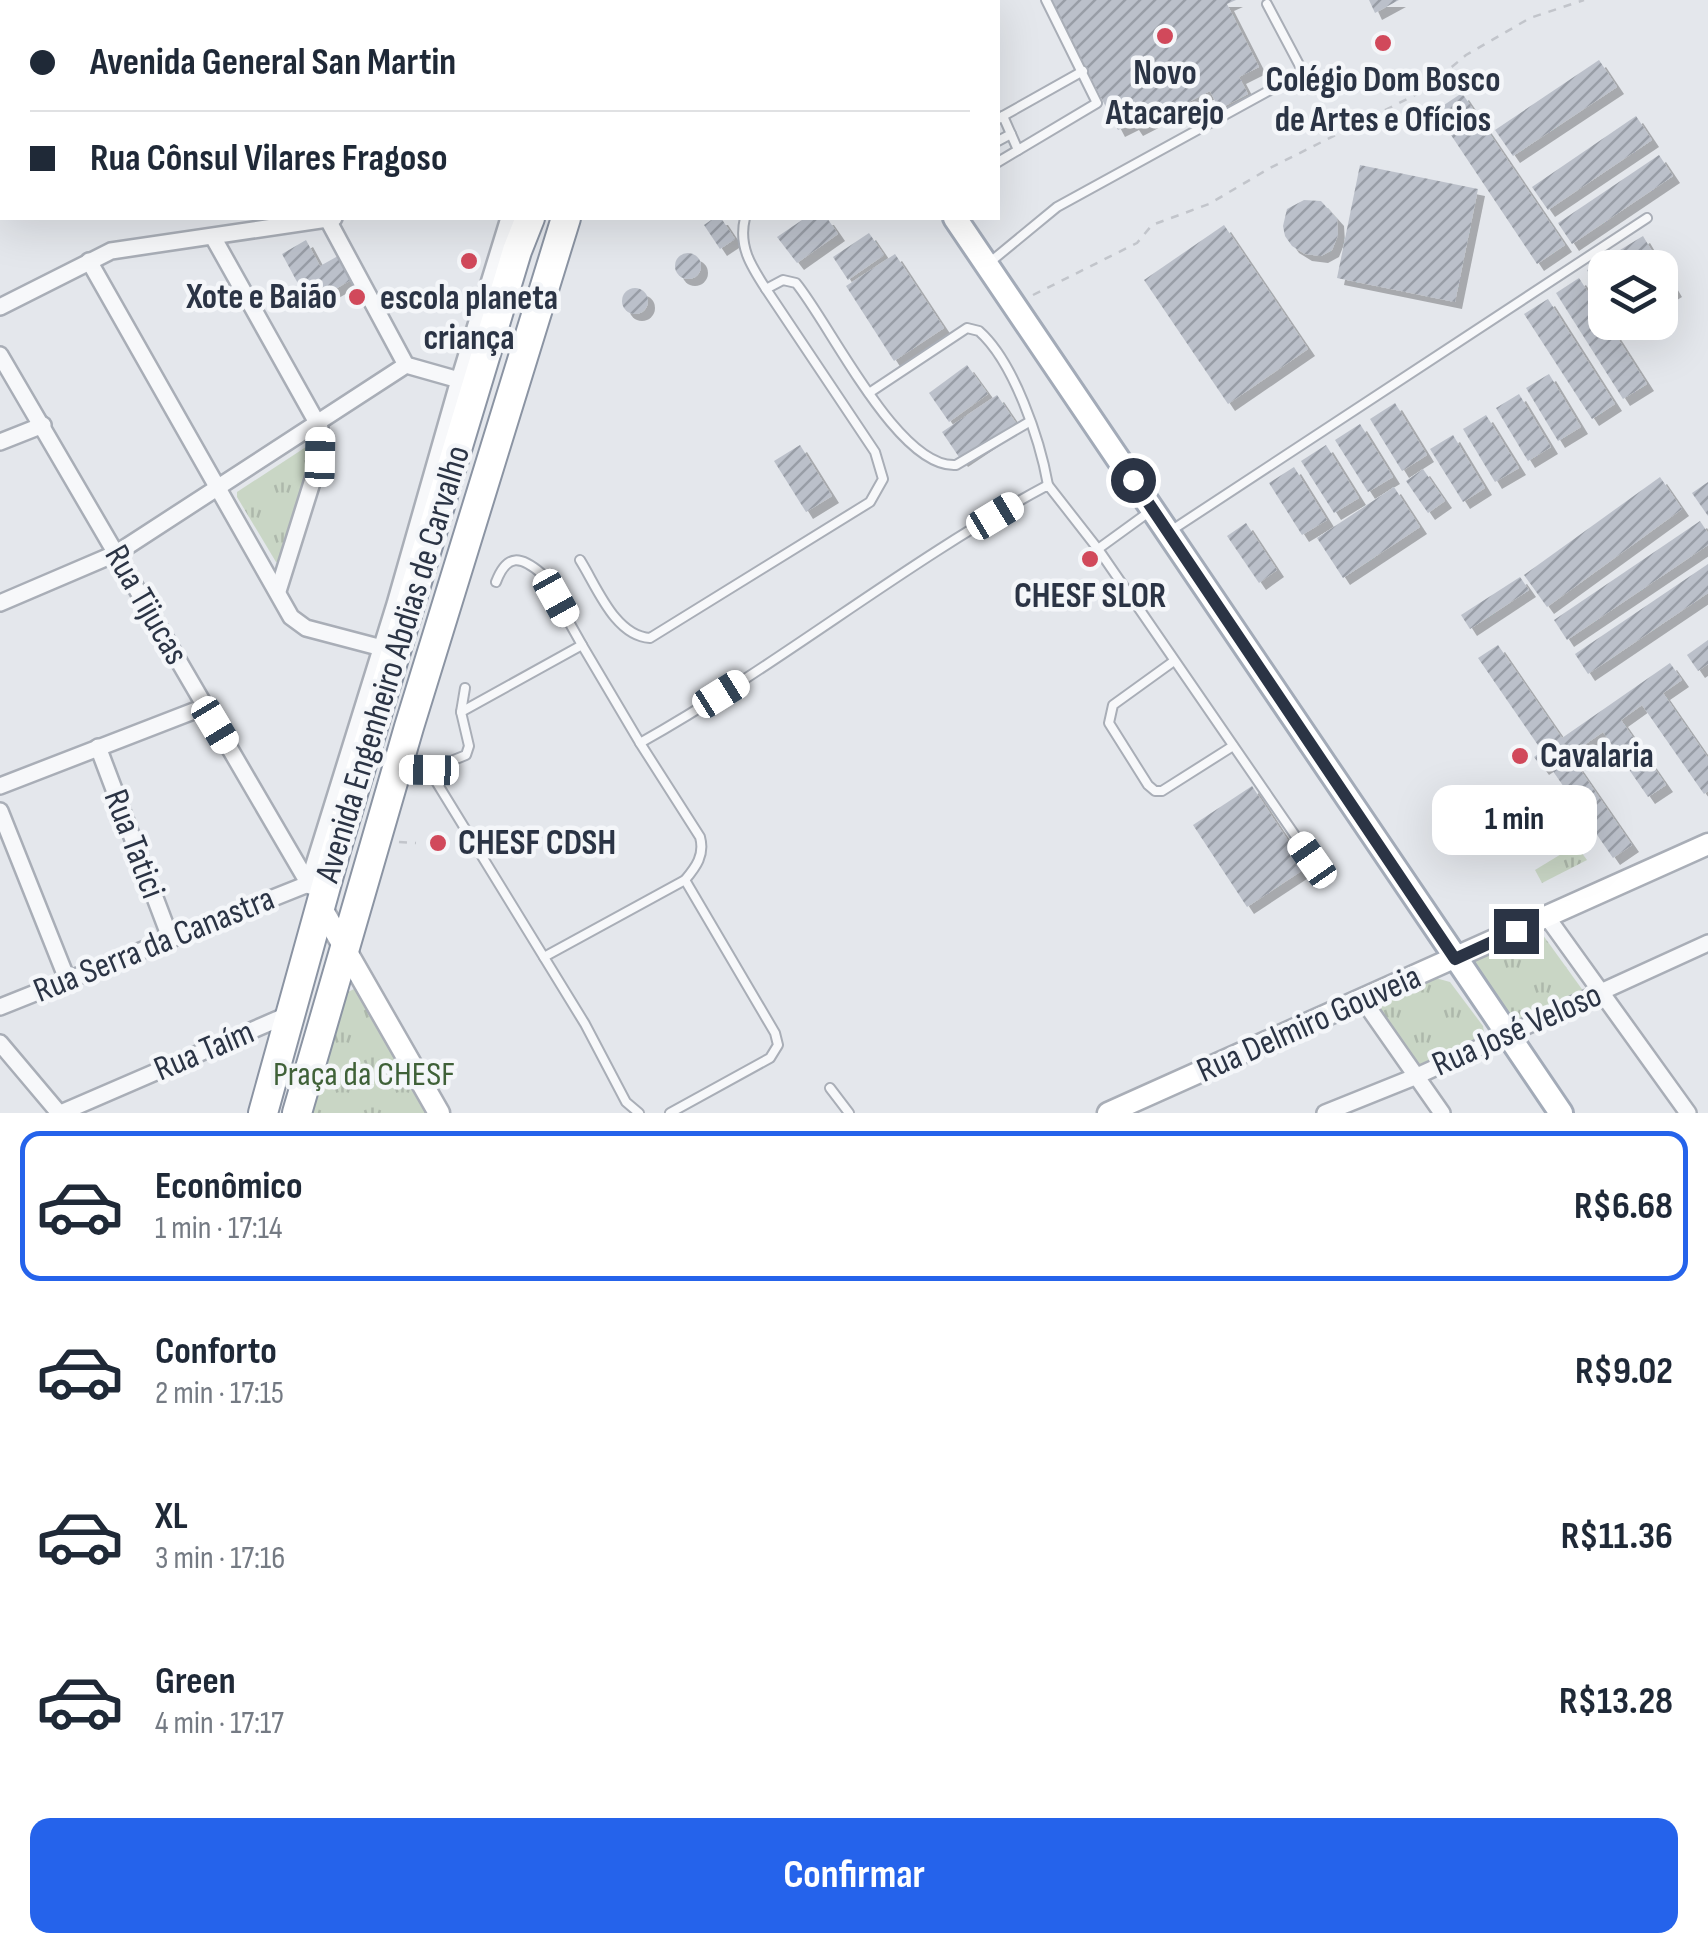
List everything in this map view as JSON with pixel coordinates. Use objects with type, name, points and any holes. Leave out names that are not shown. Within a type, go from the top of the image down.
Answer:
[{"type":"highway","name":"Avenida Engenheiro Abdias de Carvalho","points":[[262,1113],[312,944],[315,896],[529,220]]},
{"type":"highway","name":"Avenida Engenheiro Abdias de Carvalho","points":[[297,1113],[565,220]]},
{"type":"main road","points":[[956,220],[1561,1113]]},
{"type":"street","points":[[0,308],[111,251],[213,237],[292,220]]},
{"type":"street","points":[[332,220],[406,365],[459,380]]},
{"type":"street","points":[[438,1113],[315,896],[382,648],[508,220]]},
{"type":"street","points":[[213,237],[320,424],[320,457],[278,591]]},
{"type":"street","points":[[89,261],[286,610],[300,625],[382,648]]},
{"type":"street","name":"Rua Tijucas","points":[[0,355],[315,896]]},
{"type":"street","points":[[0,603],[117,553],[406,365]]},
{"type":"street","points":[[0,442],[43,425]]},
{"type":"street","points":[[0,786],[204,706]]},
{"type":"street","name":"Rua Tatici","points":[[98,747],[171,940]]},
{"type":"street","points":[[0,811],[66,979]]},
{"type":"street","name":"Rua Delmiro Gouveia","points":[[1108,1113],[1708,844]]},
{"type":"street","name":"Rua Serra da Canastra","points":[[0,1007],[171,940],[315,896]]},
{"type":"street","points":[[1547,917],[1688,1113]]},
{"type":"street","points":[[312,944],[345,952]]},
{"type":"street","name":"Rua José Veloso","points":[[1328,1112],[1706,948]]},
{"type":"street","points":[[1362,1000],[1442,1113]]},
{"type":"street","name":"Rua Taím","points":[[60,1113],[292,1014]]},
{"type":"street","points":[[0,1043],[60,1113]]},
{"type":"lane","points":[[1000,161],[1097,103],[1046,0]]},
{"type":"lane","points":[[987,265],[1057,207],[1303,72],[1267,4]]},
{"type":"lane","points":[[1018,150],[1000,118],[1083,71]]},
{"type":"lane","points":[[1000,140],[1011,134]]},
{"type":"lane","points":[[1168,532],[1647,218]]},
{"type":"lane","points":[[580,560],[624,628],[650,638],[870,502],[884,479],[875,452],[748,262],[743,245],[744,220]]},
{"type":"lane","points":[[766,289],[783,280],[796,283],[869,393],[914,447],[948,466],[963,463],[1029,422]]},
{"type":"lane","points":[[869,393],[967,328],[986,337],[1001,359],[1042,453],[1048,486],[1098,549],[1312,860]]},
{"type":"lane","points":[[640,743],[787,653],[906,569],[1048,486]]},
{"type":"lane","points":[[1098,549],[1152,509]]},
{"type":"lane","points":[[496,582],[501,568],[509,561],[519,560],[542,574],[640,743],[700,837],[700,858],[685,880],[544,957]]},
{"type":"lane","points":[[461,712],[582,645]]},
{"type":"lane","points":[[1174,661],[1113,705],[1109,713],[1109,723],[1148,785],[1162,791],[1233,746]]},
{"type":"lane","points":[[398,769],[429,770],[455,762],[468,752],[461,712],[464,688]]},
{"type":"lane","points":[[429,770],[585,1024],[626,1102],[639,1113]]},
{"type":"lane","points":[[670,1113],[770,1058],[778,1044],[685,880]]},
{"type":"lane","points":[[830,1088],[849,1113]]},
{"type":"path","points":[[1014,305],[1136,243],[1152,225],[1209,204],[1270,168],[1423,91],[1466,55],[1530,18],[1584,0]]},
{"type":"green space","points":[[309,445],[314,452],[282,561],[276,562],[237,492]]},
{"type":"green space","points":[[1576,845],[1587,860],[1542,883],[1535,870]]},
{"type":"green space","points":[[1537,931],[1584,992],[1513,1023],[1471,962]]},
{"type":"green space","points":[[1432,977],[1450,982],[1484,1032],[1473,1042],[1418,1067],[1373,1008],[1376,1003]]},
{"type":"green space","name":"Praça da CHESF","points":[[356,988],[431,1113],[313,1113],[348,992]]},
{"type":"building","name":"Novo Atacarejo","points":[[1050,0],[1236,0],[1227,4],[1259,67],[1239,77],[1248,94],[1219,109],[1210,91],[1136,129],[1132,123],[1118,130]]},
{"type":"building","points":[[1369,0],[1399,0],[1375,13]]},
{"type":"building","points":[[1599,60],[1617,87],[1513,156],[1495,130]]},
{"type":"building","points":[[1462,93],[1565,245],[1537,264],[1435,111]]},
{"type":"building","points":[[1636,116],[1652,140],[1548,210],[1532,187]]},
{"type":"building","points":[[1659,155],[1673,176],[1572,244],[1558,223]]},
{"type":"building","points":[[1360,165],[1478,189],[1455,302],[1337,278]]},
{"type":"building","points":[[1304,200],[1321,201],[1337,219],[1338,235],[1332,250],[1321,256],[1305,254],[1285,236],[1287,209]]},
{"type":"building","points":[[722,220],[735,239],[720,249],[704,225]]},
{"type":"building","points":[[802,220],[828,220],[838,234],[797,263],[777,237]]},
{"type":"building","points":[[1224,225],[1308,349],[1228,404],[1144,280]]},
{"type":"building","points":[[869,233],[884,255],[848,280],[833,257]]},
{"type":"building","points":[[1643,236],[1651,250],[1620,250]]},
{"type":"building","points":[[306,240],[320,266],[338,256],[351,280],[309,304],[282,254]]},
{"type":"building","points":[[688,253],[697,257],[701,266],[697,275],[688,279],[679,275],[675,266],[679,257]]},
{"type":"building","points":[[895,254],[944,328],[894,361],[846,286]]},
{"type":"building","points":[[1579,278],[1588,292],[1588,340],[1619,340],[1647,384],[1623,399],[1556,293]]},
{"type":"building","points":[[635,288],[644,292],[648,301],[644,310],[635,314],[626,310],[622,301],[626,292]]},
{"type":"building","points":[[1548,299],[1615,404],[1592,419],[1524,314]]},
{"type":"building","points":[[967,365],[988,394],[949,422],[929,393]]},
{"type":"building","points":[[1549,374],[1581,427],[1558,441],[1526,388]]},
{"type":"building","points":[[1519,394],[1551,447],[1528,461],[1496,408]]},
{"type":"building","points":[[997,395],[1016,423],[961,460],[942,432]]},
{"type":"building","points":[[1395,403],[1427,455],[1402,471],[1370,419]]},
{"type":"building","points":[[1486,415],[1519,468],[1495,482],[1463,429]]},
{"type":"building","points":[[1360,424],[1393,477],[1368,492],[1335,440]]},
{"type":"building","points":[[1453,435],[1485,488],[1463,502],[1430,449]]},
{"type":"building","points":[[800,445],[832,496],[806,512],[774,461]]},
{"type":"building","points":[[1326,445],[1359,498],[1334,513],[1301,461]]},
{"type":"building","points":[[1294,467],[1327,520],[1302,535],[1269,483]]},
{"type":"building","points":[[1423,469],[1445,501],[1428,513],[1406,481]]},
{"type":"building","points":[[1660,477],[1682,509],[1547,607],[1524,575]]},
{"type":"building","points":[[1708,482],[1708,516],[1692,493]]},
{"type":"building","points":[[1394,487],[1420,527],[1343,578],[1317,538]]},
{"type":"building","points":[[1700,521],[1708,533],[1708,545],[1567,640],[1554,620]]},
{"type":"building","points":[[1246,523],[1277,570],[1259,583],[1227,536]]},
{"type":"building","points":[[1708,564],[1708,593],[1588,674],[1575,654]]},
{"type":"building","points":[[1520,577],[1529,590],[1470,629],[1461,615]]},
{"type":"building","points":[[1708,640],[1708,664],[1698,671],[1687,655]]},
{"type":"building","points":[[1498,645],[1562,738],[1670,663],[1682,680],[1663,693],[1708,758],[1708,791],[1704,794],[1642,705],[1621,720],[1666,785],[1648,797],[1603,732],[1570,755],[1632,845],[1613,858],[1548,764],[1542,768],[1534,757],[1542,751],[1478,658]]},
{"type":"building","points":[[1252,786],[1306,868],[1247,907],[1193,825]]},
{"type":"place","name":"Novo Atacarejo","points":[[1165,36]]},
{"type":"place","name":"Colégio Dom Bosco de Artes e Ofícios","points":[[1383,43]]},
{"type":"place","name":"escola planeta criança","points":[[469,261]]},
{"type":"place","name":"Xote e Baião","points":[[357,297]]},
{"type":"place","name":"CHESF SLOR","points":[[1090,559]]},
{"type":"place","name":"Cavalaria","points":[[1520,756]]},
{"type":"place","name":"CHESF CDSH","points":[[438,843]]},
{"type":"route","points":[[1133,480],[1455,959],[1516,931]]}]
